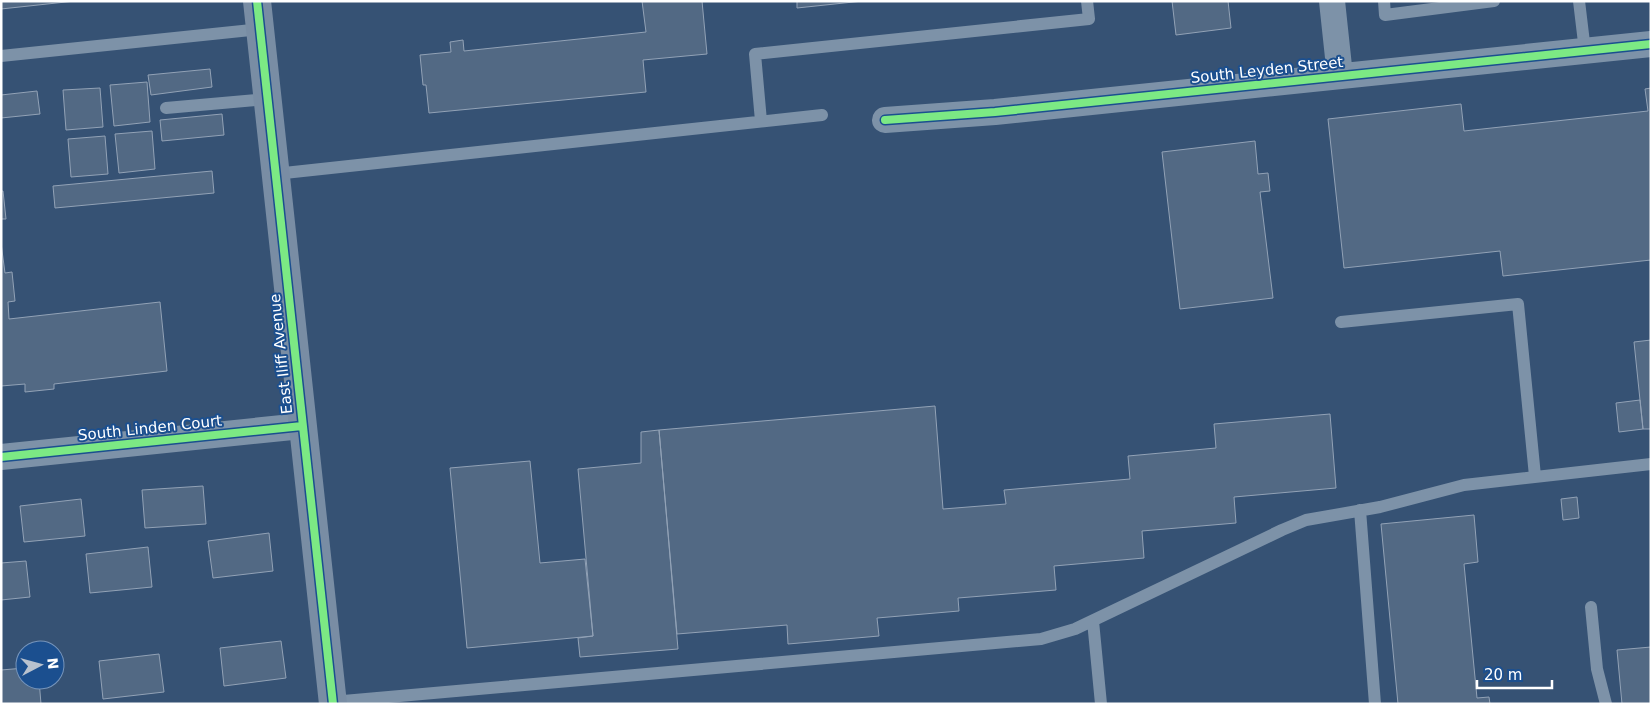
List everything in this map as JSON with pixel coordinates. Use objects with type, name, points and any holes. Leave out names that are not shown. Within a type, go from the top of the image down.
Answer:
[{"type":"street","name":"East Iliff Avenue","points":[[257,1],[333,703]]},
{"type":"street","points":[[1332,1],[1340,76]]},
{"type":"street","name":"South Leyden Street","points":[[885,120],[1005,111],[1651,44]]},
{"type":"street","name":"South Linden Court","points":[[1,457],[302,426]]},
{"type":"lane","points":[[761,121],[755,54],[1089,20],[1087,1]]},
{"type":"lane","points":[[1384,1],[1385,15],[1494,1]]},
{"type":"lane","points":[[1579,1],[1585,51]]},
{"type":"lane","points":[[1,56],[260,29]]},
{"type":"lane","points":[[166,108],[267,99]]},
{"type":"lane","points":[[275,174],[822,115]]},
{"type":"lane","points":[[1340,322],[1518,304],[1535,476]]},
{"type":"lane","points":[[333,703],[433,698],[1026,642],[1052,637],[1093,621],[1295,524],[1318,517],[1385,506],[1464,485],[1651,464]]},
{"type":"lane","points":[[1360,510],[1375,704]]},
{"type":"lane","points":[[1591,607],[1597,669],[1606,704]]},
{"type":"lane","points":[[1093,621],[1100,704]]},
{"type":"building","points":[[1,1],[75,1],[1,9]]},
{"type":"building","points":[[642,1],[702,1],[707,54],[643,60],[646,92],[429,113],[426,85],[423,85],[420,55],[451,52],[450,42],[463,40],[464,51],[646,32]]},
{"type":"building","points":[[797,1],[863,1],[797,8]]},
{"type":"building","points":[[1172,1],[1228,1],[1231,28],[1176,35]]},
{"type":"building","points":[[210,69],[212,87],[151,95],[148,75]]},
{"type":"building","points":[[147,82],[150,122],[114,126],[110,85]]},
{"type":"building","points":[[100,88],[103,127],[66,130],[63,90]]},
{"type":"building","points":[[1651,88],[1651,260],[1503,276],[1500,251],[1344,268],[1328,119],[1461,104],[1464,131],[1648,111],[1645,89]]},
{"type":"building","points":[[37,91],[40,114],[1,118],[1,95]]},
{"type":"building","points":[[222,114],[224,135],[162,141],[160,120]]},
{"type":"building","points":[[152,131],[155,169],[119,173],[115,134]]},
{"type":"building","points":[[105,136],[108,174],[71,177],[68,139]]},
{"type":"building","points":[[1255,141],[1258,174],[1268,173],[1270,191],[1260,192],[1273,298],[1180,309],[1162,152]]},
{"type":"building","points":[[212,171],[214,193],[55,208],[53,186]]},
{"type":"building","points":[[1,191],[3,191],[6,219],[1,219]]},
{"type":"building","points":[[1,243],[5,273],[12,272],[15,301],[8,302],[9,319],[160,302],[167,371],[54,384],[54,389],[25,392],[25,384],[1,386]]},
{"type":"building","points":[[1651,340],[1651,429],[1643,429],[1634,342]]},
{"type":"building","points":[[1640,400],[1643,429],[1619,432],[1616,403]]},
{"type":"building","points":[[935,406],[943,509],[1006,504],[1004,490],[1130,479],[1128,456],[1216,448],[1214,424],[1330,414],[1336,488],[1234,497],[1236,523],[1142,531],[1144,558],[1054,566],[1056,590],[958,598],[959,611],[877,618],[879,636],[788,644],[787,625],[677,634],[659,430]]},
{"type":"building","points":[[659,430],[678,649],[580,657],[578,638],[593,636],[578,469],[641,463],[641,432]]},
{"type":"building","points":[[530,461],[540,563],[585,559],[593,636],[467,648],[450,468]]},
{"type":"building","points":[[203,486],[206,524],[145,528],[142,490]]},
{"type":"building","points":[[1577,497],[1579,518],[1563,520],[1561,499]]},
{"type":"building","points":[[81,499],[85,536],[24,542],[20,506]]},
{"type":"building","points":[[1474,515],[1478,562],[1464,564],[1477,698],[1489,697],[1490,704],[1398,704],[1381,524]]},
{"type":"building","points":[[269,533],[273,571],[213,578],[208,541]]},
{"type":"building","points":[[148,547],[152,587],[90,593],[86,554]]},
{"type":"building","points":[[26,561],[30,597],[1,600],[1,563]]},
{"type":"building","points":[[281,641],[286,678],[224,686],[220,648]]},
{"type":"building","points":[[1651,647],[1651,704],[1622,704],[1617,650]]},
{"type":"building","points":[[159,654],[164,692],[103,699],[99,661]]},
{"type":"building","points":[[15,669],[15,690],[40,690],[41,704],[1,704],[1,670]]},
{"type":"cycle path","points":[[257,1],[333,704]]},
{"type":"cycle path","points":[[885,120],[995,112],[1651,44]]},
{"type":"cycle path","points":[[1,457],[302,426]]}]
